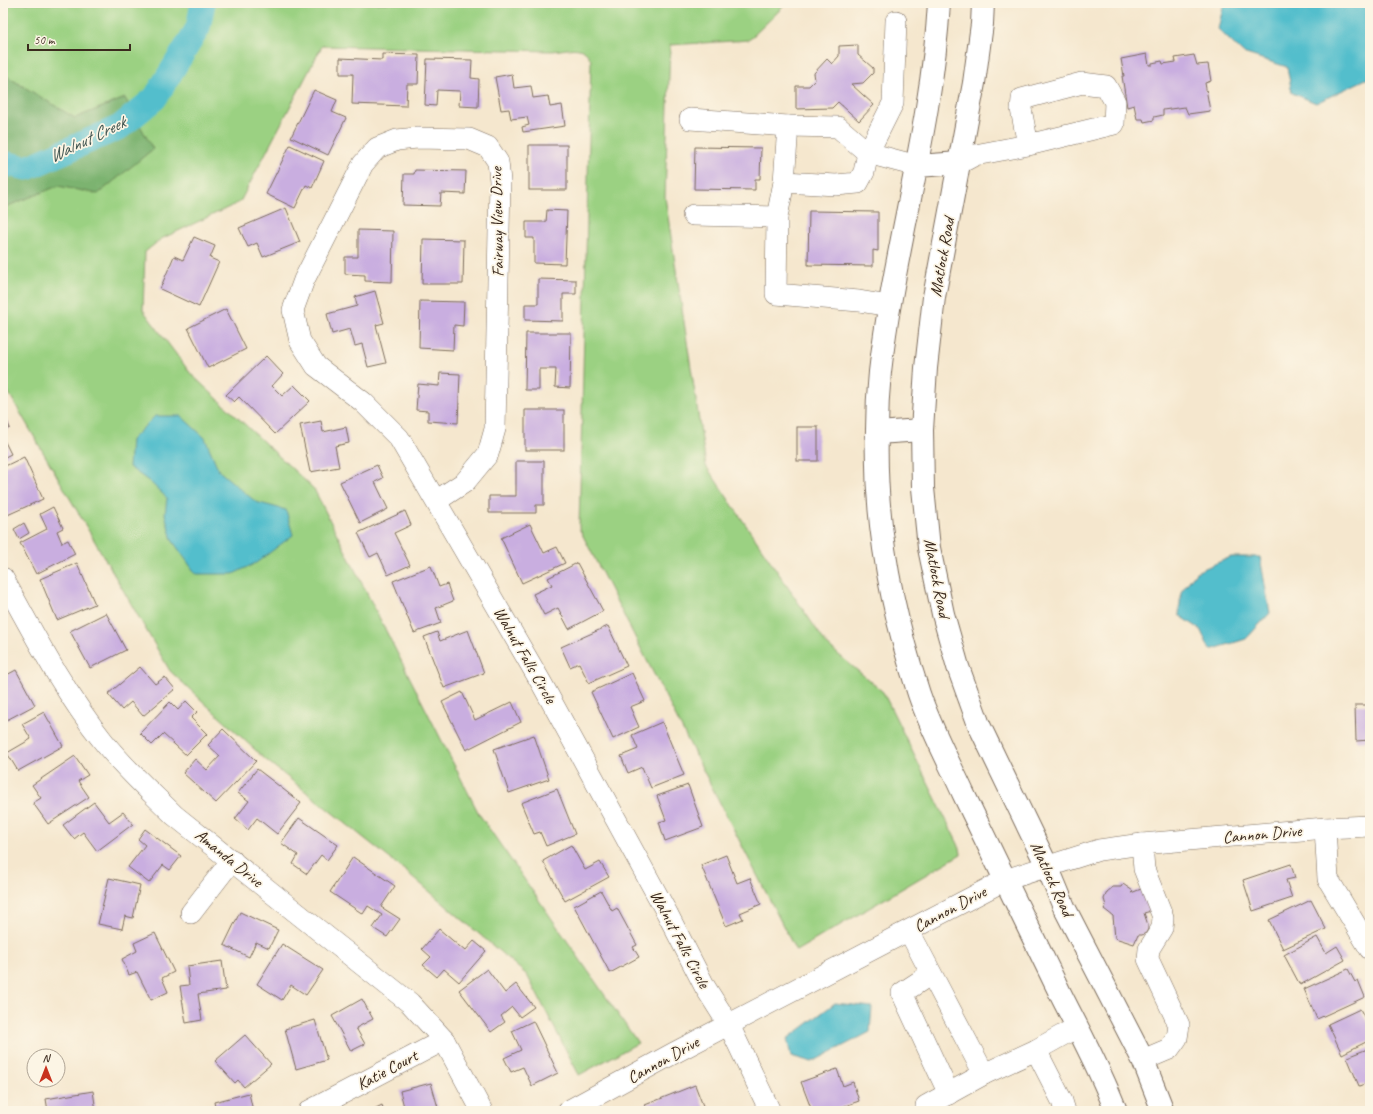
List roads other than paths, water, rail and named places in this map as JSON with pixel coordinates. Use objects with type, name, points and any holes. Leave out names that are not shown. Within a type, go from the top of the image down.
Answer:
[{"type":"main road","points":[[939,3],[931,88],[889,306],[879,374],[877,433],[879,509],[886,565],[899,628],[923,703],[943,750],[1107,1088],[1116,1111]]},
{"type":"main road","name":"Matlock Road","points":[[984,3],[974,83],[934,296],[926,368],[922,430],[923,488],[929,548],[943,614],[956,659],[979,725],[1047,866],[1064,907],[1143,1060],[1163,1111]]},
{"type":"main road","points":[[917,166],[960,163]]},
{"type":"main road","points":[[877,433],[922,430]]},
{"type":"street","points":[[784,182],[836,185],[858,184],[864,172],[868,153],[893,103],[896,21]]},
{"type":"street","points":[[690,120],[788,126],[838,127],[868,153],[917,166]]},
{"type":"street","points":[[788,126],[784,182],[777,217],[776,294],[859,301],[889,306]]},
{"type":"street","name":"Fairway View Drive","points":[[293,310],[304,280],[363,164],[377,148],[397,140],[417,138],[468,140],[488,147],[498,162],[500,181],[495,429],[488,454],[465,482],[436,501]]},
{"type":"street","points":[[960,163],[975,155],[1028,145]]},
{"type":"street","points":[[693,215],[777,217]]},
{"type":"street","name":"Walnut Falls Circle","points":[[293,310],[300,341],[316,366],[363,402],[399,438],[542,684],[667,913],[705,987],[729,1024],[770,1111]]},
{"type":"street","name":"Amanda Drive","points":[[3,578],[63,685],[103,741],[139,781],[174,814],[410,1003],[444,1040],[482,1111]]},
{"type":"street","name":"Cannon Drive","points":[[568,1111],[729,1024],[1005,880],[1099,850],[1142,844],[1325,828],[1370,826]]},
{"type":"street","points":[[1325,828],[1328,879],[1370,949]]},
{"type":"street","points":[[1142,844],[1144,869],[1163,917],[1162,928],[1149,949],[1148,959],[1179,1025],[1177,1038],[1169,1049],[1143,1060]]},
{"type":"street","points":[[191,913],[232,860]]},
{"type":"street","points":[[909,931],[984,1074]]},
{"type":"street","points":[[931,974],[902,993],[949,1094]]},
{"type":"street","points":[[926,1111],[926,1106],[984,1074],[1036,1050],[1077,1028]]},
{"type":"street","name":"Katie Court","points":[[309,1111],[444,1040]]},
{"type":"street","points":[[1036,1050],[1062,1101],[1065,1111]]},
{"type":"water","points":[[1224,3],[1370,3],[1370,79],[1366,79],[1316,103],[1292,93],[1287,67],[1243,53],[1218,29]]},
{"type":"water","points":[[155,416],[181,416],[205,438],[219,471],[256,502],[286,510],[293,535],[256,563],[233,574],[196,574],[172,540],[165,514],[167,498],[150,482],[129,467],[131,440]]},
{"type":"water","points":[[1231,557],[1260,557],[1270,613],[1246,639],[1210,650],[1200,629],[1179,615],[1181,592],[1196,572]]},
{"type":"water","points":[[835,1003],[872,1007],[870,1032],[812,1062],[791,1056],[787,1039]]},
{"type":"waterway","name":"Walnut Creek","points":[[3,163],[27,168],[120,127],[155,98],[198,28],[203,3]]}]
